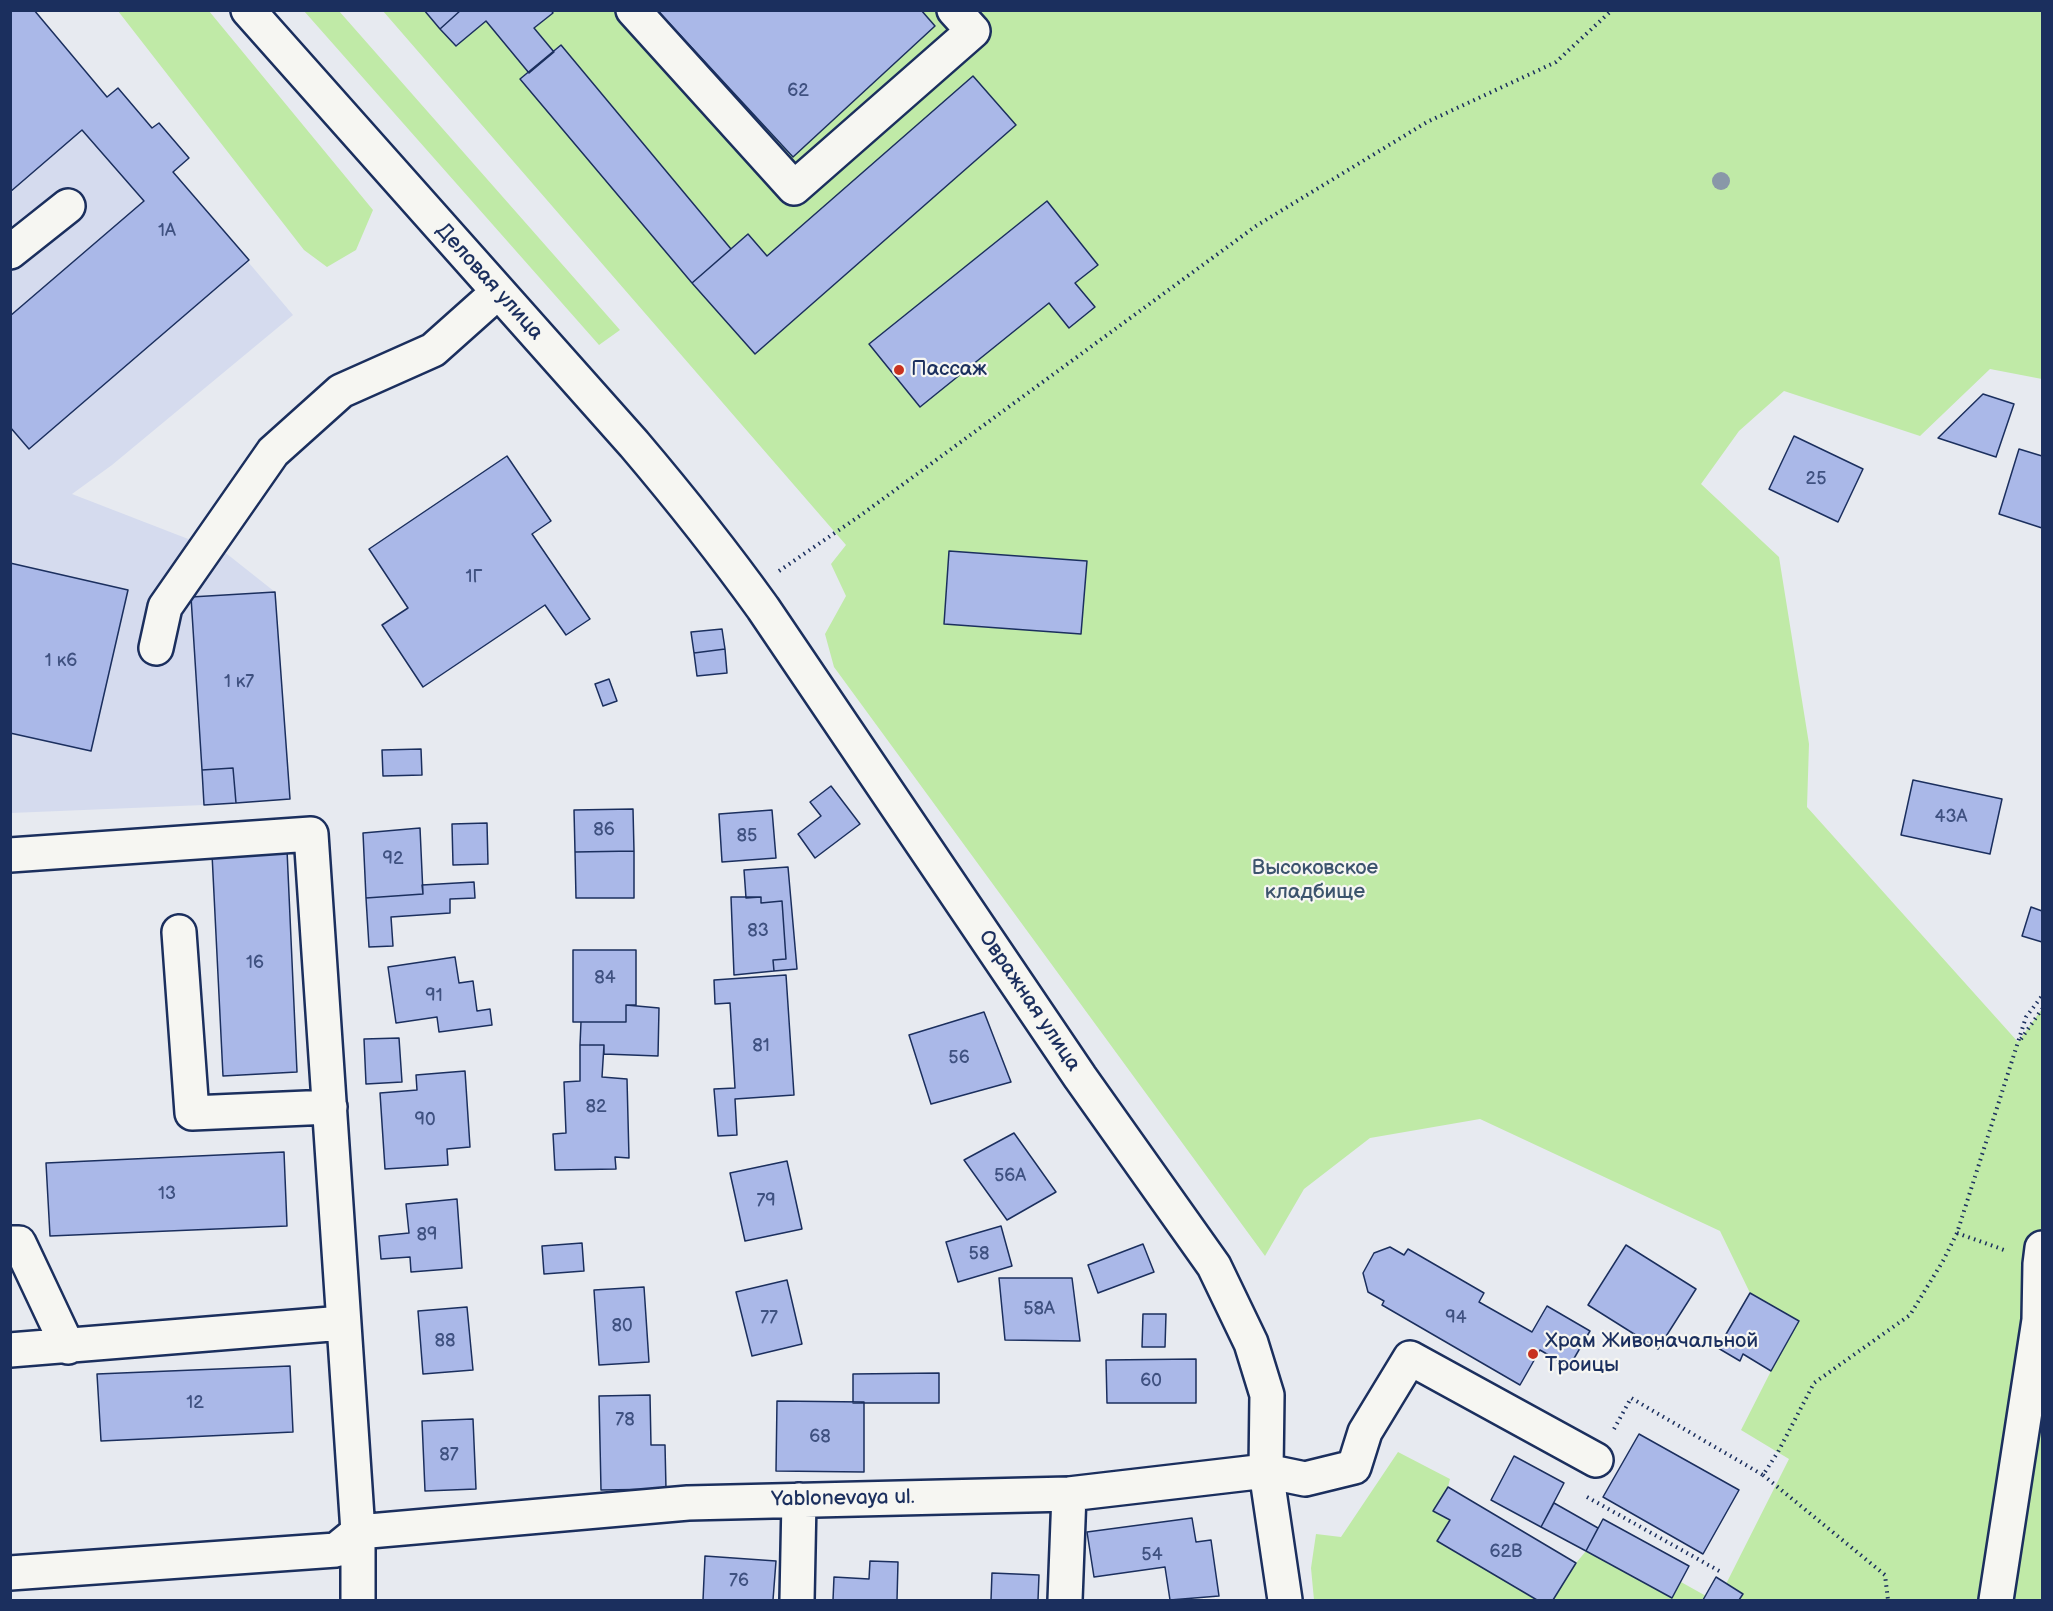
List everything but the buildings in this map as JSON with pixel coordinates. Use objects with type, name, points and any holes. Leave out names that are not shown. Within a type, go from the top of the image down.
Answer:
[{"type":"street","name":"Деловая улица","points":[[248,10],[634,444],[677,494],[725,556]]},
{"type":"street","points":[[633,10],[794,188],[973,31],[954,10]]},
{"type":"street","points":[[10,252],[68,206]]},
{"type":"street","points":[[156,648],[165,607],[273,452],[341,391],[433,350],[498,292]]},
{"type":"street","name":"Овражная улица","points":[[725,556],[763,608],[1080,1077],[1214,1266],[1251,1343],[1266,1395],[1266,1471]]},
{"type":"street","points":[[10,855],[311,834],[358,1532],[358,1600]]},
{"type":"street","points":[[178,932],[192,1113],[330,1107]]},
{"type":"street","points":[[10,1243],[19,1243],[68,1347]]},
{"type":"street","points":[[1996,1600],[2038,1320],[2041,1256]]},
{"type":"street","points":[[10,1350],[343,1323]]},
{"type":"street","name":"Yablonevaya ul.","points":[[358,1532],[688,1503],[1069,1494],[1266,1471],[1305,1479],[1354,1467],[1365,1432],[1410,1358],[1596,1460]]},
{"type":"street","points":[[1266,1471],[1285,1600]]},
{"type":"street","points":[[1065,1600],[1069,1494]]},
{"type":"street","points":[[797,1600],[799,1500]]},
{"type":"street","points":[[10,1573],[336,1550],[358,1532]]},
{"type":"path","points":[[778,572],[861,515],[1256,226],[1427,122],[1556,62],[1612,10]]},
{"type":"path","points":[[1763,1474],[1778,1452],[1814,1383],[1910,1315],[1943,1261],[1957,1233],[2026,1017],[2043,996]]},
{"type":"path","points":[[2019,1042],[2043,1009]]},
{"type":"path","points":[[1957,1233],[2041,1256]]},
{"type":"path","points":[[1721,1572],[1578,1491],[1631,1398],[1763,1474],[1885,1575],[1888,1600]]},
{"type":"shaded area","points":[[10,11],[34,11],[107,97],[118,88],[152,128],[159,123],[189,158],[173,173],[293,315],[112,465],[72,494],[227,554],[275,592],[290,799],[11,813]]},
{"type":"green space","points":[[118,11],[209,11],[373,210],[356,250],[327,267],[304,250]]},
{"type":"green space","points":[[304,11],[339,11],[620,330],[599,345]]},
{"type":"green space","name":"Высоковское кладбище","points":[[383,11],[2042,11],[2042,379],[1990,369],[1920,436],[1784,391],[1739,431],[1701,484],[1779,557],[1809,744],[1807,807],[2018,1042],[2042,1009],[2042,1600],[1739,1600],[1743,1594],[1726,1584],[1789,1459],[1741,1430],[1798,1321],[1750,1293],[1720,1231],[1480,1119],[1370,1138],[1304,1189],[1265,1256],[834,667],[825,634],[846,596],[831,564],[846,545]]},
{"type":"green space","points":[[1398,1452],[1450,1479],[1448,1487],[1434,1510],[1450,1520],[1437,1541],[1537,1600],[1314,1600],[1311,1568],[1316,1534],[1341,1537]]},
{"type":"green space","points":[[1586,1551],[1672,1598],[1681,1582],[1706,1596],[1703,1600],[1553,1600]]},
{"type":"place","name":"Пассаж","points":[[899,370]]},
{"type":"place","name":"Храм Живоначальной Троицы","points":[[1533,1354]]}]
